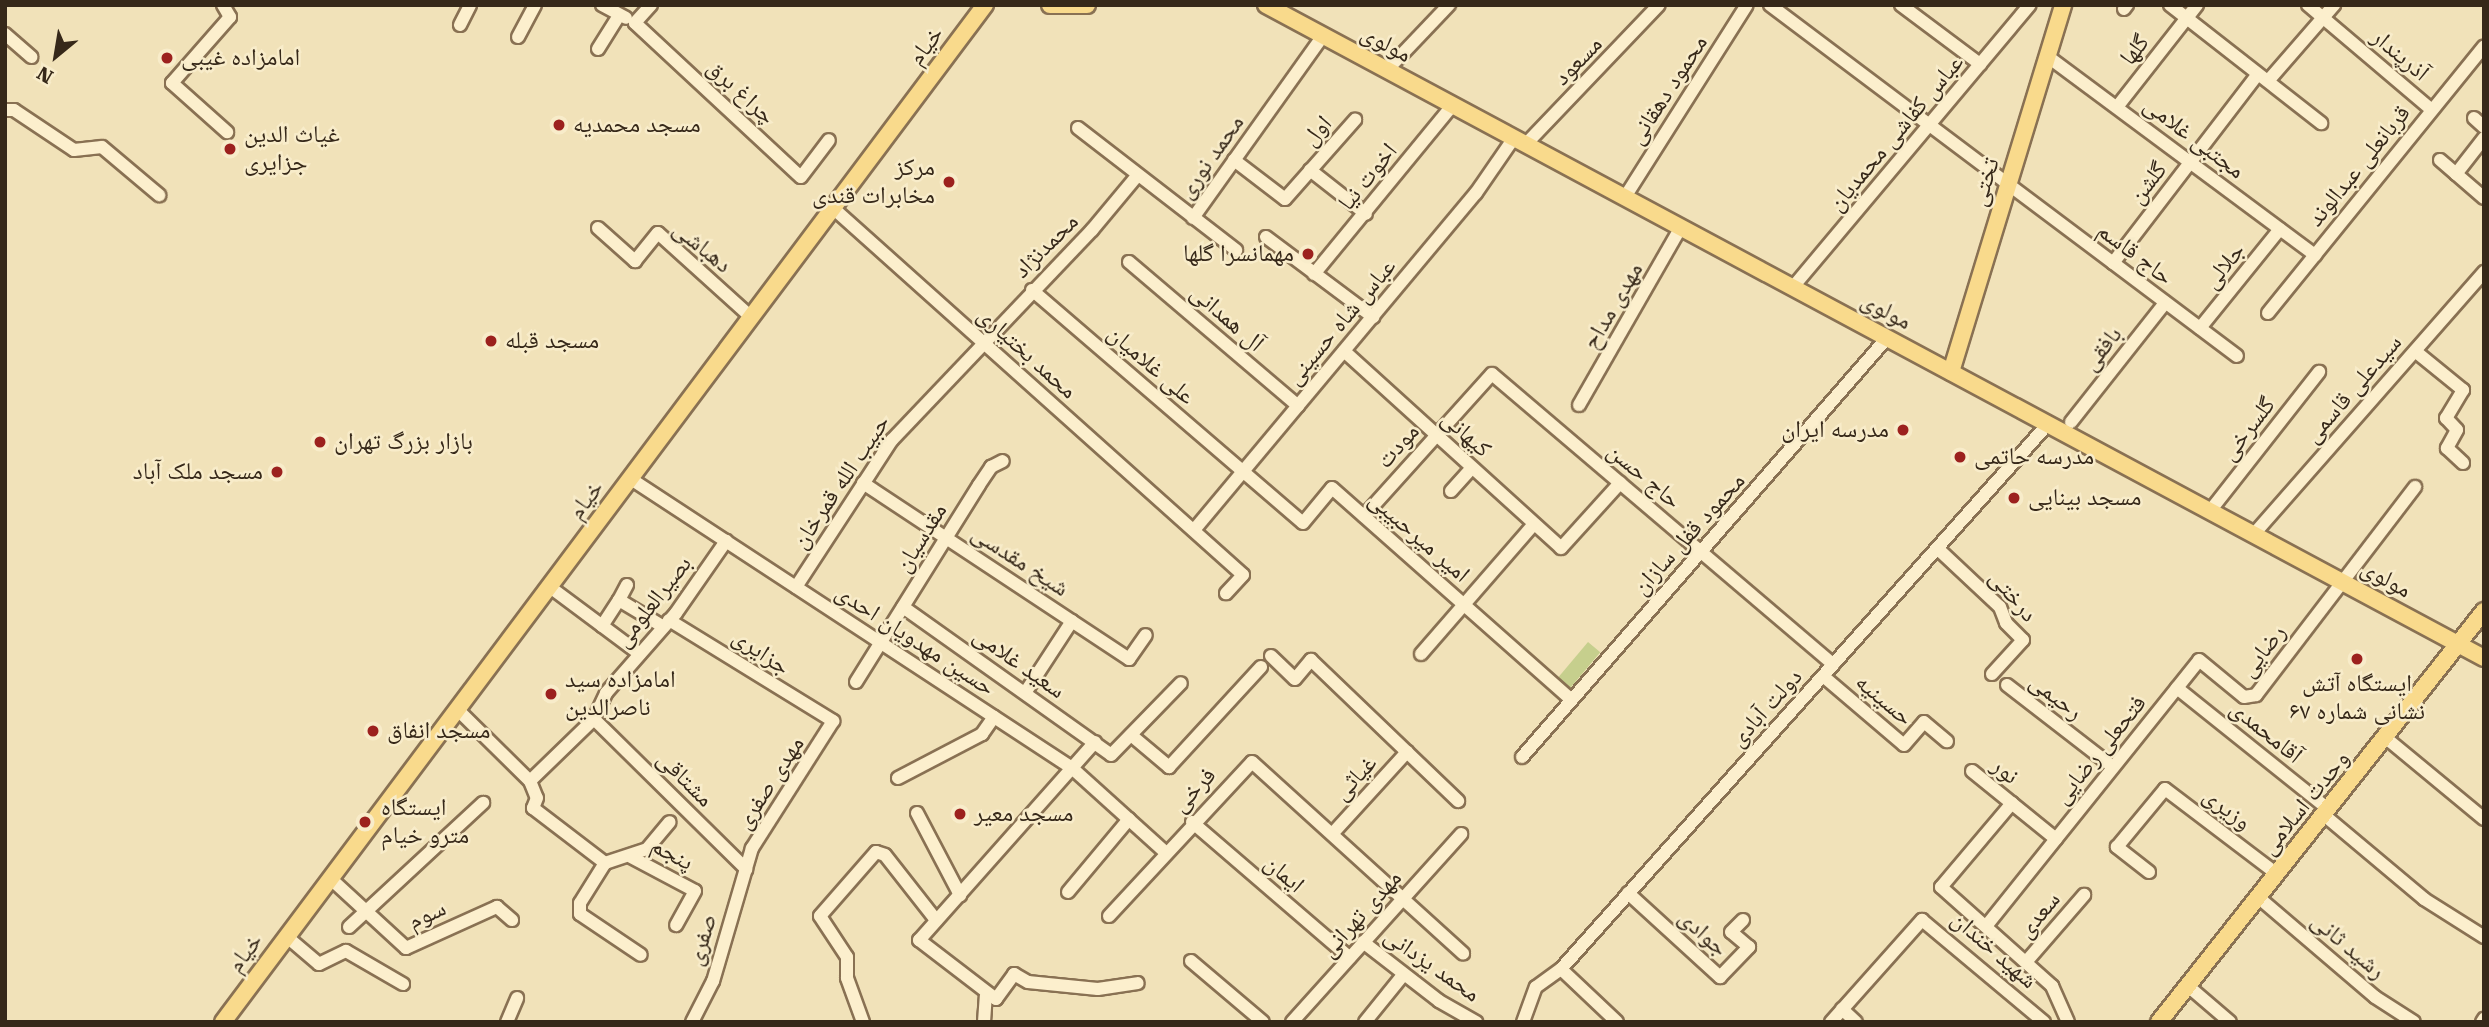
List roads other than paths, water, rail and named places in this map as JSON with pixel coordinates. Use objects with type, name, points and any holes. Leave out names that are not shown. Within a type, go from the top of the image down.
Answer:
[{"type":"main road","name":"خیام","points":[[223,1022],[985,5]]},
{"type":"main road","points":[[1050,5],[1087,5]]},
{"type":"main road","name":"مولوی","points":[[1266,5],[2484,657]]},
{"type":"main road","name":"تختی","points":[[1951,372],[2063,5]]},
{"type":"main road","name":"وحدت اسلامی","points":[[2159,1022],[2484,611]]},
{"type":"street","points":[[223,5],[230,17],[172,83],[227,132]]},
{"type":"street","points":[[460,25],[471,5]]},
{"type":"street","points":[[518,37],[535,5]]},
{"type":"street","points":[[598,49],[611,9],[635,23],[651,5]]},
{"type":"street","points":[[1387,70],[1449,5]]},
{"type":"street","name":"مسعود","points":[[1520,141],[1659,5]]},
{"type":"street","name":"حاج قاسم","points":[[1770,5],[2237,356]]},
{"type":"street","points":[[1901,5],[1980,64]]},
{"type":"street","name":"عباس کفاشی محمدیان","points":[[1793,288],[2030,5]]},
{"type":"street","points":[[2170,5],[2321,122]]},
{"type":"street","name":"گلها","points":[[2117,107],[2197,5]]},
{"type":"street","name":"آذرپندار","points":[[2308,5],[2432,110]]},
{"type":"street","name":"گلشن","points":[[2113,263],[2190,162],[2263,78],[2334,5]]},
{"type":"street","name":"محمود دهقانی","points":[[1625,197],[1745,6]]},
{"type":"street","name":"چراغ برق","points":[[635,23],[801,177],[829,140]]},
{"type":"street","points":[[5,34],[31,57]]},
{"type":"street","name":"محمد نوری","points":[[1078,128],[1193,218],[1323,36]]},
{"type":"street","name":"قربانعلی عبدالوند","points":[[2268,313],[2484,46]]},
{"type":"street","name":"مجتبی غلامی","points":[[2047,56],[2315,255]]},
{"type":"street","name":"اخوت نیا","points":[[1314,274],[1453,106]]},
{"type":"street","points":[[5,110],[14,110],[74,150],[102,147],[159,195]]},
{"type":"street","name":"اول","points":[[1234,160],[1285,198],[1355,120]]},
{"type":"street","points":[[2456,174],[2484,138]]},
{"type":"street","name":"عباس شاه حسینی","points":[[1194,530],[1520,141]]},
{"type":"street","points":[[2440,160],[2484,198]]},
{"type":"street","points":[[1310,170],[1366,214]]},
{"type":"street","name":"محمدنژاد","points":[[983,343],[1092,230],[1137,176]]},
{"type":"street","name":"محمد بختیاری","points":[[833,208],[1243,575],[1226,593]]},
{"type":"street","points":[[1193,218],[1236,250]]},
{"type":"street","name":"مهدی مداح","points":[[1579,405],[1681,227]]},
{"type":"street","name":"دهباشی","points":[[598,228],[635,261],[658,233],[751,317]]},
{"type":"street","name":"جلالی","points":[[2200,328],[2280,229]]},
{"type":"street","points":[[1266,237],[1373,317]]},
{"type":"street","name":"آل همدانی","points":[[1129,261],[1298,406]]},
{"type":"street","name":"سیدعلی قاسمی","points":[[2254,534],[2484,272]]},
{"type":"street","name":"علی غلامیان","points":[[1032,290],[1241,473]]},
{"type":"street","name":"بافقی","points":[[2071,422],[2165,303]]},
{"type":"street","name":"محمود قفل سازان","points":[[1522,757],[1886,338]]},
{"type":"street","name":"حبیب الله قمرخان","points":[[796,587],[892,440],[983,343]]},
{"type":"street","name":"کیهانی","points":[[1344,351],[1561,548],[1620,483]]},
{"type":"street","points":[[2415,351],[2463,390],[2446,418],[2457,430],[2447,448],[2463,463]]},
{"type":"street","name":"گلسرخی","points":[[2210,511],[2319,372]]},
{"type":"street","name":"حاج حسن","points":[[1492,374],[1833,664]]},
{"type":"street","name":"مودت","points":[[1364,516],[1492,374]]},
{"type":"street","name":"دولت آبادی","points":[[1522,1022],[1536,987],[1560,968],[2048,424]]},
{"type":"street","name":"مقدسیان","points":[[881,643],[991,467],[1003,461]]},
{"type":"street","points":[[1451,491],[1472,468]]},
{"type":"street","name":"امیر میرحبیبی","points":[[1241,473],[1303,523],[1332,488],[1572,700]]},
{"type":"street","name":"حسین مهدویان احدی","points":[[631,479],[1072,768],[1165,852]]},
{"type":"street","name":"شیخ مقدسی","points":[[863,483],[1129,659],[1146,635]]},
{"type":"street","points":[[2344,582],[2415,487]]},
{"type":"street","points":[[1421,654],[1534,524]]},
{"type":"street","name":"بصیرالعلومی","points":[[530,780],[594,719],[606,693],[667,623],[726,541]]},
{"type":"street","name":"درختی","points":[[1937,548],[2000,607],[2006,623],[2024,640],[1992,674]]},
{"type":"street","name":"رضایی","points":[[2177,688],[2199,660],[2244,697],[2253,697],[2344,582]]},
{"type":"street","points":[[602,626],[627,585]]},
{"type":"street","points":[[550,587],[640,654]]},
{"type":"street","name":"جزایری","points":[[619,600],[667,623],[833,721]]},
{"type":"street","name":"سعید غلامی","points":[[902,607],[1111,755],[1131,735]]},
{"type":"street","points":[[1025,693],[1072,621]]},
{"type":"street","points":[[856,682],[881,643]]},
{"type":"street","points":[[1270,656],[1295,679],[1311,660],[1458,801]]},
{"type":"street","points":[[1181,683],[1131,735],[1169,767],[1261,667]]},
{"type":"street","name":"حسینیه","points":[[1822,676],[1904,745],[1924,722],[1947,741]]},
{"type":"street","name":"رحیمی","points":[[2007,685],[2113,768]]},
{"type":"street","name":"فتحعلی رضایی","points":[[1987,925],[2177,688]]},
{"type":"street","name":"آقامحمدی","points":[[2177,688],[2326,812],[2424,899],[2484,937]]},
{"type":"street","points":[[458,710],[530,780],[537,798],[534,808],[605,863]]},
{"type":"street","points":[[898,778],[982,734],[994,717]]},
{"type":"street","name":"مشتاقی","points":[[594,719],[746,869]]},
{"type":"street","name":"مهدی صفری","points":[[746,869],[752,848],[833,721]]},
{"type":"street","points":[[2386,738],[2484,819]]},
{"type":"street","points":[[1095,742],[936,920],[920,944],[986,996],[996,999],[1014,974],[1028,982],[1098,989],[1138,983]]},
{"type":"street","name":"غیاثی","points":[[1333,833],[1407,752]]},
{"type":"street","name":"فرخی","points":[[1110,916],[1192,822],[1248,764],[1256,763],[1333,833]]},
{"type":"street","name":"نور","points":[[1972,771],[2012,803]]},
{"type":"street","name":"وزیری","points":[[2149,873],[2117,847],[2161,789],[2170,791],[2277,873]]},
{"type":"street","points":[[349,927],[483,803]]},
{"type":"street","points":[[2012,803],[1941,887],[1987,925],[2052,986],[2068,1022]]},
{"type":"street","name":"فتحعلی رضایی","points":[[2012,803],[2056,839]]},
{"type":"street","points":[[916,813],[960,895]]},
{"type":"street","points":[[1068,892],[1129,819]]},
{"type":"street","points":[[640,955],[580,914],[579,904],[605,863],[631,857],[647,849],[670,822]]},
{"type":"street","name":"ایمان","points":[[1192,822],[1350,958]]},
{"type":"street","points":[[1333,833],[1463,953]]},
{"type":"street","name":"مهدی تهرانی","points":[[1292,1022],[1461,834]]},
{"type":"street","points":[[863,1022],[847,978],[847,957],[820,916],[872,855],[885,855],[936,920]]},
{"type":"street","name":"پنجم","points":[[631,857],[695,891],[676,925]]},
{"type":"street","name":"صفری","points":[[692,1022],[713,981],[746,869]]},
{"type":"street","points":[[331,879],[366,912]]},
{"type":"street","name":"جوادی","points":[[1628,893],[1720,977],[1749,947],[1731,932],[1743,920]]},
{"type":"street","name":"سعدی","points":[[2026,962],[2084,895]]},
{"type":"street","name":"رشید ثانی","points":[[2258,897],[2375,997],[2414,1022]]},
{"type":"street","name":"سوم","points":[[366,912],[406,948],[497,906],[512,920]]},
{"type":"street","name":"شهید خندان","points":[[1831,1022],[1919,922],[1926,920],[2044,1022]]},
{"type":"street","points":[[286,936],[319,964],[346,951],[403,984]]},
{"type":"street","name":"محمد یزدانی","points":[[1363,942],[1403,975],[1476,1022]]},
{"type":"street","points":[[1191,961],[1263,1022]]},
{"type":"street","points":[[1560,968],[1617,1022]]},
{"type":"street","points":[[1365,1022],[1403,975]]},
{"type":"street","points":[[2188,986],[2230,1022]]},
{"type":"street","points":[[984,1022],[986,996]]},
{"type":"street","points":[[507,1022],[517,998]]},
{"type":"street","points":[[1842,1009],[1856,1022]]},
{"type":"place","name":"امامزاده غیبی","points":[[167,58]]},
{"type":"place","name":"مسجد محمدیه","points":[[559,125]]},
{"type":"place","name":"غیاث الدین جزایری","points":[[230,149]]},
{"type":"place","name":"مرکز مخابرات قندی","points":[[949,182]]},
{"type":"place","name":"مهمانسرا گلها","points":[[1308,254]]},
{"type":"place","name":"مسجد قبله","points":[[491,341]]},
{"type":"place","name":"مدرسه ایران","points":[[1903,430]]},
{"type":"place","name":"بازار بزرگ تهران","points":[[320,442]]},
{"type":"place","name":"مدرسه حاتمی","points":[[1960,457]]},
{"type":"place","name":"مسجد ملک آباد","points":[[277,472]]},
{"type":"place","name":"مسجد بینایی","points":[[2014,498]]},
{"type":"place","name":"ایستگاه آتش نشانی شماره ۶۷","points":[[2357,659]]},
{"type":"place","name":"امامزاده سید ناصرالدین","points":[[551,694]]},
{"type":"place","name":"مسجد انفاق","points":[[373,731]]},
{"type":"place","name":"مسجد معیر","points":[[960,814]]},
{"type":"place","name":"ایستگاه مترو خیام","points":[[365,822]]}]
